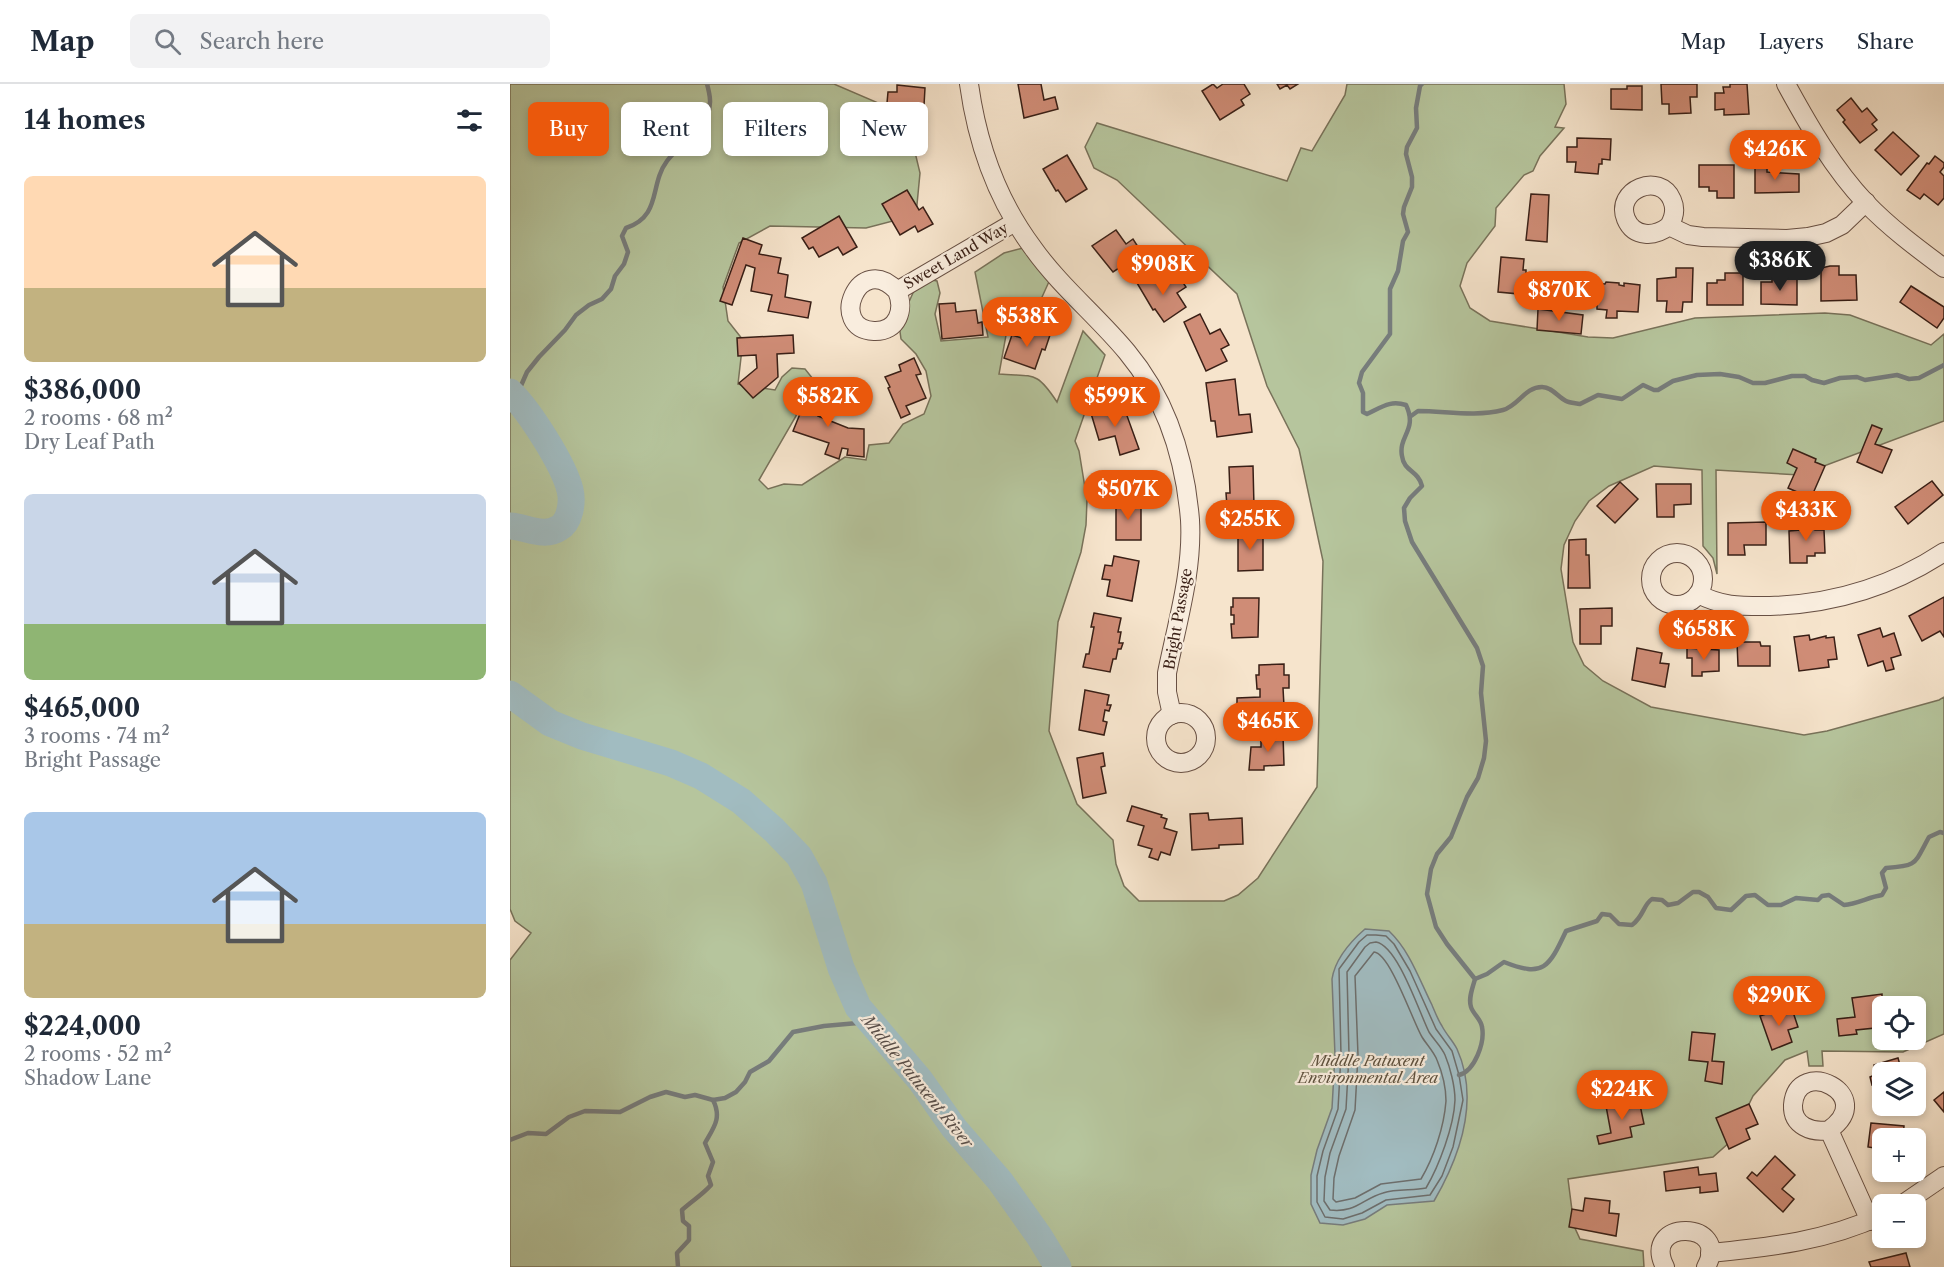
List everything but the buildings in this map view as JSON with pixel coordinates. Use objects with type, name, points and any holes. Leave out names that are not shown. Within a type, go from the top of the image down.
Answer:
[{"type":"street","name":"Bright Passage","points":[[969,84],[981,143],[998,189],[1015,222],[1060,280],[1139,367],[1155,392],[1176,441],[1187,493],[1190,548],[1167,673],[1167,692],[1172,715]]},
{"type":"street","points":[[1786,84],[1822,146],[1866,202],[1896,231],[1944,268]]},
{"type":"street","points":[[1669,226],[1688,235],[1703,237],[1787,239],[1808,237],[1826,233],[1842,225],[1866,202]]},
{"type":"street","name":"Sweet Land Way","points":[[897,291],[1015,222]]},
{"type":"street","points":[[1698,594],[1715,603],[1737,607],[1820,602],[1887,583],[1944,552]]},
{"type":"street","points":[[1829,1130],[1872,1211]]},
{"type":"street","points":[[1918,1194],[1944,1176]]},
{"type":"street","points":[[1665,1267],[1661,1257],[1664,1242],[1671,1234],[1679,1230],[1694,1231],[1702,1236],[1708,1243],[1708,1260],[1810,1241],[1872,1220]]},
{"type":"green space","name":"Middle Patuxent Environmental Area","points":[[510,84],[834,84],[876,102],[840,102],[840,156],[916,156],[920,173],[916,215],[866,228],[770,226],[739,243],[723,287],[728,321],[743,340],[738,384],[775,390],[782,377],[792,368],[805,369],[813,379],[800,399],[796,416],[759,480],[768,489],[784,484],[802,485],[845,457],[866,460],[869,445],[889,443],[903,424],[924,414],[931,396],[926,371],[916,354],[901,339],[899,324],[917,284],[927,279],[937,281],[940,293],[935,314],[941,341],[988,337],[975,272],[1004,253],[1023,248],[1052,275],[1028,328],[1006,335],[999,374],[1033,377],[1044,385],[1057,402],[1083,331],[1105,355],[1075,441],[1079,451],[1087,500],[1086,525],[1081,552],[1058,622],[1049,731],[1077,804],[1113,840],[1116,864],[1124,886],[1139,901],[1224,901],[1238,895],[1258,878],[1317,787],[1323,561],[1299,449],[1267,386],[1237,294],[1117,180],[1094,168],[1085,147],[1097,123],[1287,181],[1301,148],[1312,151],[1345,95],[1347,84],[1564,84],[1566,104],[1555,127],[1564,128],[1540,156],[1533,171],[1524,175],[1496,208],[1495,226],[1467,263],[1460,286],[1470,308],[1490,321],[1588,337],[1613,338],[1695,318],[1825,313],[1850,315],[1931,345],[1944,334],[1944,421],[1800,475],[1716,470],[1717,574],[1713,558],[1703,546],[1702,470],[1654,466],[1609,486],[1589,501],[1575,521],[1564,545],[1561,569],[1573,642],[1584,665],[1603,681],[1651,707],[1804,735],[1827,731],[1944,697],[1944,1034],[1926,1042],[1926,996],[1872,996],[1872,1050],[1908,1050],[1903,1052],[1822,1051],[1823,1066],[1809,1066],[1807,1051],[1785,1060],[1753,1096],[1731,1141],[1713,1157],[1568,1179],[1574,1226],[1580,1239],[1643,1251],[1644,1267],[510,1267],[510,960],[531,933],[515,921],[510,909]]},
{"type":"water","points":[[1365,929],[1389,931],[1403,947],[1414,966],[1439,1021],[1457,1049],[1464,1068],[1467,1108],[1459,1147],[1434,1201],[1387,1205],[1365,1219],[1343,1225],[1320,1223],[1311,1204],[1311,1175],[1332,1108],[1335,1055],[1332,979],[1336,965],[1344,952]]},
{"type":"waterway","points":[[516,397],[527,372],[539,357],[576,315],[602,299],[611,289],[628,252],[622,236],[626,228],[645,216],[667,161],[699,128],[707,116],[710,108],[707,84]]},
{"type":"waterway","points":[[1422,84],[1416,108],[1417,128],[1407,147],[1406,154],[1412,187],[1403,214],[1408,232],[1403,241],[1398,271],[1390,289],[1390,334],[1362,372],[1359,383],[1363,393],[1363,412],[1367,414],[1391,404],[1406,405],[1410,421],[1403,443],[1402,456],[1405,465],[1422,486],[1404,508],[1405,521],[1412,542],[1477,648],[1483,666],[1481,693],[1486,741],[1484,758],[1478,778],[1467,797],[1451,837],[1437,854],[1431,869],[1427,894],[1436,927],[1475,979],[1470,1004],[1481,1024],[1482,1040],[1474,1062],[1470,1068],[1459,1075]]},
{"type":"waterway","points":[[1411,416],[1418,411],[1471,413],[1503,410],[1531,390],[1542,387],[1552,390],[1566,401],[1580,404],[1598,395],[1622,399],[1643,385],[1658,390],[1673,381],[1697,375],[1720,374],[1739,377],[1753,383],[1805,376],[1824,383],[1840,378],[1857,377],[1865,380],[1897,375],[1909,379],[1919,378],[1944,365]]},
{"type":"waterway","name":"Middle Patuxent River","points":[[510,392],[527,411],[545,438],[561,467],[570,490],[571,500],[566,521],[553,531],[541,532],[510,526]]},
{"type":"waterway","name":"Middle Patuxent River","points":[[510,694],[550,723],[582,736],[671,763],[701,776],[741,801],[799,856],[814,883],[841,968],[858,1007],[920,1080],[954,1128],[1000,1181],[1058,1267]]},
{"type":"waterway","points":[[1475,979],[1504,962],[1528,969],[1544,966],[1555,953],[1566,931],[1597,921],[1602,914],[1610,915],[1619,924],[1632,925],[1652,899],[1662,900],[1668,905],[1678,903],[1693,892],[1699,892],[1708,897],[1716,908],[1731,910],[1746,896],[1755,895],[1768,905],[1781,905],[1796,898],[1818,900],[1822,896],[1829,895],[1844,905],[1882,895],[1886,888],[1882,873],[1886,868],[1904,866],[1914,862],[1929,837],[1940,832],[1944,833]]},
{"type":"waterway","points":[[510,1140],[528,1133],[546,1134],[569,1117],[585,1111],[620,1112],[666,1092],[685,1097],[695,1095],[713,1100],[725,1098],[736,1092],[750,1072],[769,1061],[793,1032],[824,1026],[869,1022]]},
{"type":"waterway","points":[[678,1267],[677,1253],[689,1240],[689,1226],[683,1221],[682,1210],[711,1185],[708,1176],[713,1162],[705,1143],[717,1117],[713,1100]]}]
